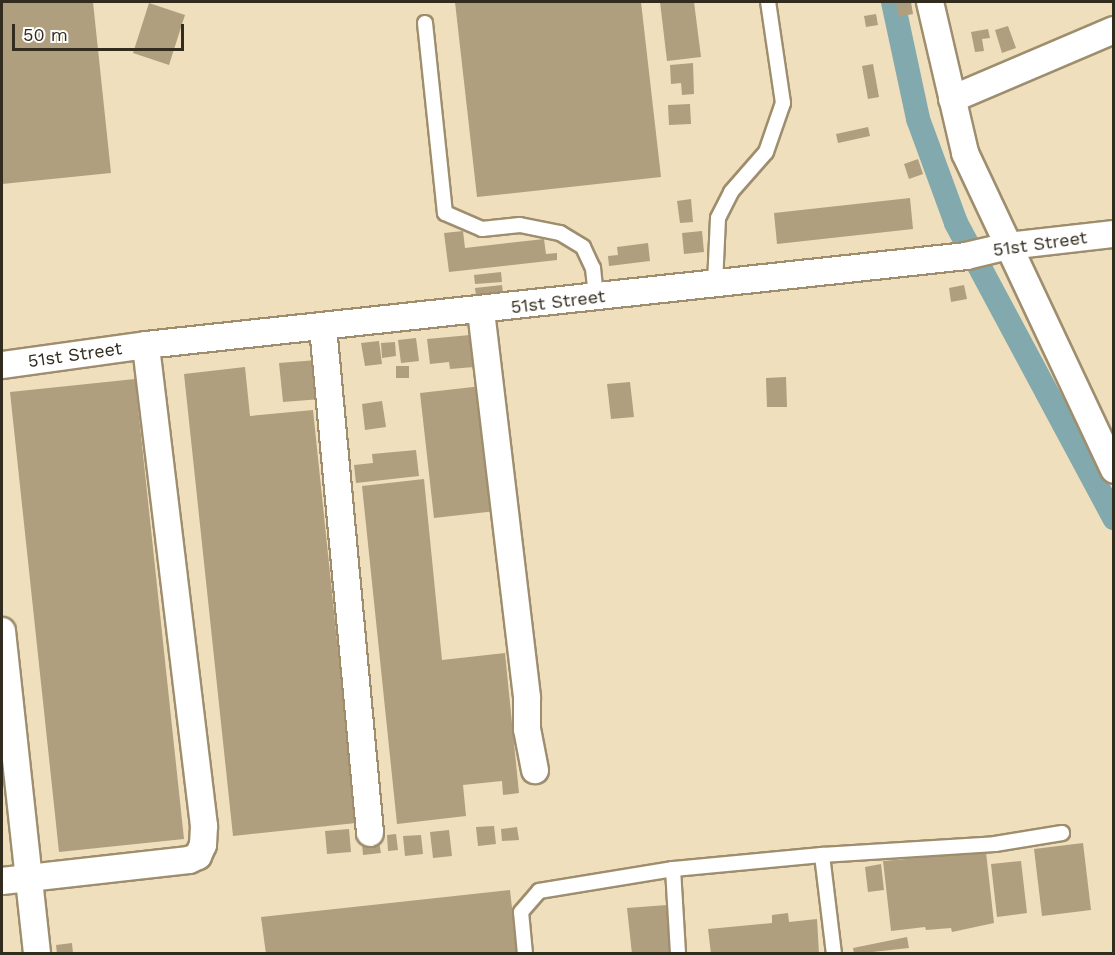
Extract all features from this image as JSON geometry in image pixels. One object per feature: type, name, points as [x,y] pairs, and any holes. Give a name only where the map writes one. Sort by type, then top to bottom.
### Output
[{"type":"street","points":[[930,2],[965,153],[1001,248],[1113,470]]},
{"type":"street","points":[[952,99],[1113,30]]},
{"type":"street","name":"51st Street","points":[[2,365],[146,345],[481,311],[966,256],[1001,248],[1113,234]]},
{"type":"street","points":[[481,311],[527,698],[527,729],[535,770]]},
{"type":"street","points":[[322,327],[370,833]]},
{"type":"street","points":[[2,881],[189,861],[198,856],[203,845],[204,826],[146,345]]},
{"type":"street","points":[[2,630],[37,954]]},
{"type":"lane","points":[[715,284],[718,218],[731,192],[766,152],[783,103],[768,2]]},
{"type":"lane","points":[[425,23],[445,213],[482,229],[520,225],[560,232],[583,247],[593,268],[596,298]]},
{"type":"lane","points":[[525,954],[520,912],[539,891],[673,869],[822,855],[995,844],[1062,833]]},
{"type":"lane","points":[[822,855],[834,954]]},
{"type":"lane","points":[[673,869],[678,954]]},
{"type":"building","points":[[2,2],[93,2],[111,173],[2,184]]},
{"type":"building","points":[[455,2],[641,2],[661,177],[477,197]]},
{"type":"building","points":[[660,2],[694,2],[701,57],[667,61]]},
{"type":"building","points":[[896,2],[911,2],[913,14],[899,17]]},
{"type":"building","points":[[149,3],[185,15],[169,65],[133,53]]},
{"type":"building","points":[[876,14],[878,25],[866,27],[864,16]]},
{"type":"building","points":[[1008,26],[1016,48],[1002,53],[995,30]]},
{"type":"building","points":[[988,29],[990,38],[982,39],[984,51],[975,52],[971,32]]},
{"type":"building","points":[[693,63],[694,94],[682,95],[681,83],[671,84],[670,65]]},
{"type":"building","points":[[873,64],[879,97],[868,99],[862,66]]},
{"type":"building","points":[[690,104],[691,124],[669,125],[668,105]]},
{"type":"building","points":[[868,127],[870,136],[838,143],[836,134]]},
{"type":"building","points":[[918,159],[923,174],[909,179],[904,164]]},
{"type":"building","points":[[910,198],[913,229],[777,244],[774,213]]},
{"type":"building","points":[[691,199],[693,222],[680,223],[677,201]]},
{"type":"building","points":[[463,231],[465,248],[544,239],[546,254],[557,253],[557,260],[449,272],[444,233]]},
{"type":"building","points":[[702,231],[704,252],[684,254],[682,233]]},
{"type":"building","points":[[648,243],[650,261],[609,266],[608,256],[618,255],[617,247]]},
{"type":"building","points":[[501,272],[502,282],[475,284],[474,275]]},
{"type":"building","points":[[502,285],[503,293],[476,296],[475,288]]},
{"type":"building","points":[[964,285],[967,299],[951,302],[949,288]]},
{"type":"building","points":[[470,335],[474,367],[450,369],[449,362],[430,364],[427,339]]},
{"type":"building","points":[[416,338],[419,361],[401,363],[398,340]]},
{"type":"building","points":[[379,341],[382,364],[365,366],[361,343]]},
{"type":"building","points":[[395,342],[396,356],[382,358],[381,343]]},
{"type":"building","points":[[317,360],[321,399],[283,402],[279,363]]},
{"type":"building","points":[[396,366],[409,366],[409,378],[396,378]]},
{"type":"building","points":[[245,367],[250,416],[313,410],[356,823],[233,836],[184,374]]},
{"type":"building","points":[[786,377],[787,407],[767,407],[766,378]]},
{"type":"building","points":[[135,379],[184,839],[59,852],[10,392]]},
{"type":"building","points":[[630,382],[634,417],[611,419],[607,384]]},
{"type":"building","points":[[482,386],[496,511],[434,518],[420,393]]},
{"type":"building","points":[[382,401],[386,427],[365,430],[362,404]]},
{"type":"building","points":[[416,450],[419,476],[356,483],[354,465],[373,463],[372,454]]},
{"type":"building","points":[[424,479],[442,660],[505,653],[519,793],[503,795],[502,781],[463,785],[466,816],[397,824],[362,486]]},
{"type":"building","points":[[494,826],[496,844],[478,846],[476,827]]},
{"type":"building","points":[[517,827],[519,840],[502,841],[501,829]]},
{"type":"building","points":[[349,829],[351,852],[327,854],[325,831]]},
{"type":"building","points":[[449,830],[452,856],[433,858],[430,832]]},
{"type":"building","points":[[396,834],[398,850],[388,851],[387,835]]},
{"type":"building","points":[[421,835],[423,854],[405,856],[403,836]]},
{"type":"building","points":[[379,842],[381,853],[363,855],[362,843]]},
{"type":"building","points":[[1083,843],[1091,910],[1042,916],[1034,849]]},
{"type":"building","points":[[986,852],[994,923],[952,932],[951,928],[926,930],[925,927],[891,931],[883,861]]},
{"type":"building","points":[[1021,861],[1027,913],[997,917],[991,864]]},
{"type":"building","points":[[881,864],[884,890],[868,892],[865,867]]},
{"type":"building","points":[[510,890],[517,954],[266,954],[261,917]]},
{"type":"building","points":[[667,905],[672,954],[632,954],[627,908]]},
{"type":"building","points":[[788,913],[789,922],[817,919],[819,954],[711,954],[708,929],[772,923],[772,915]]},
{"type":"building","points":[[907,937],[909,948],[854,954],[853,948]]},
{"type":"building","points":[[72,943],[73,954],[57,954],[56,945]]},
{"type":"waterway","points":[[893,2],[918,119],[956,223],[1114,518]]}]
